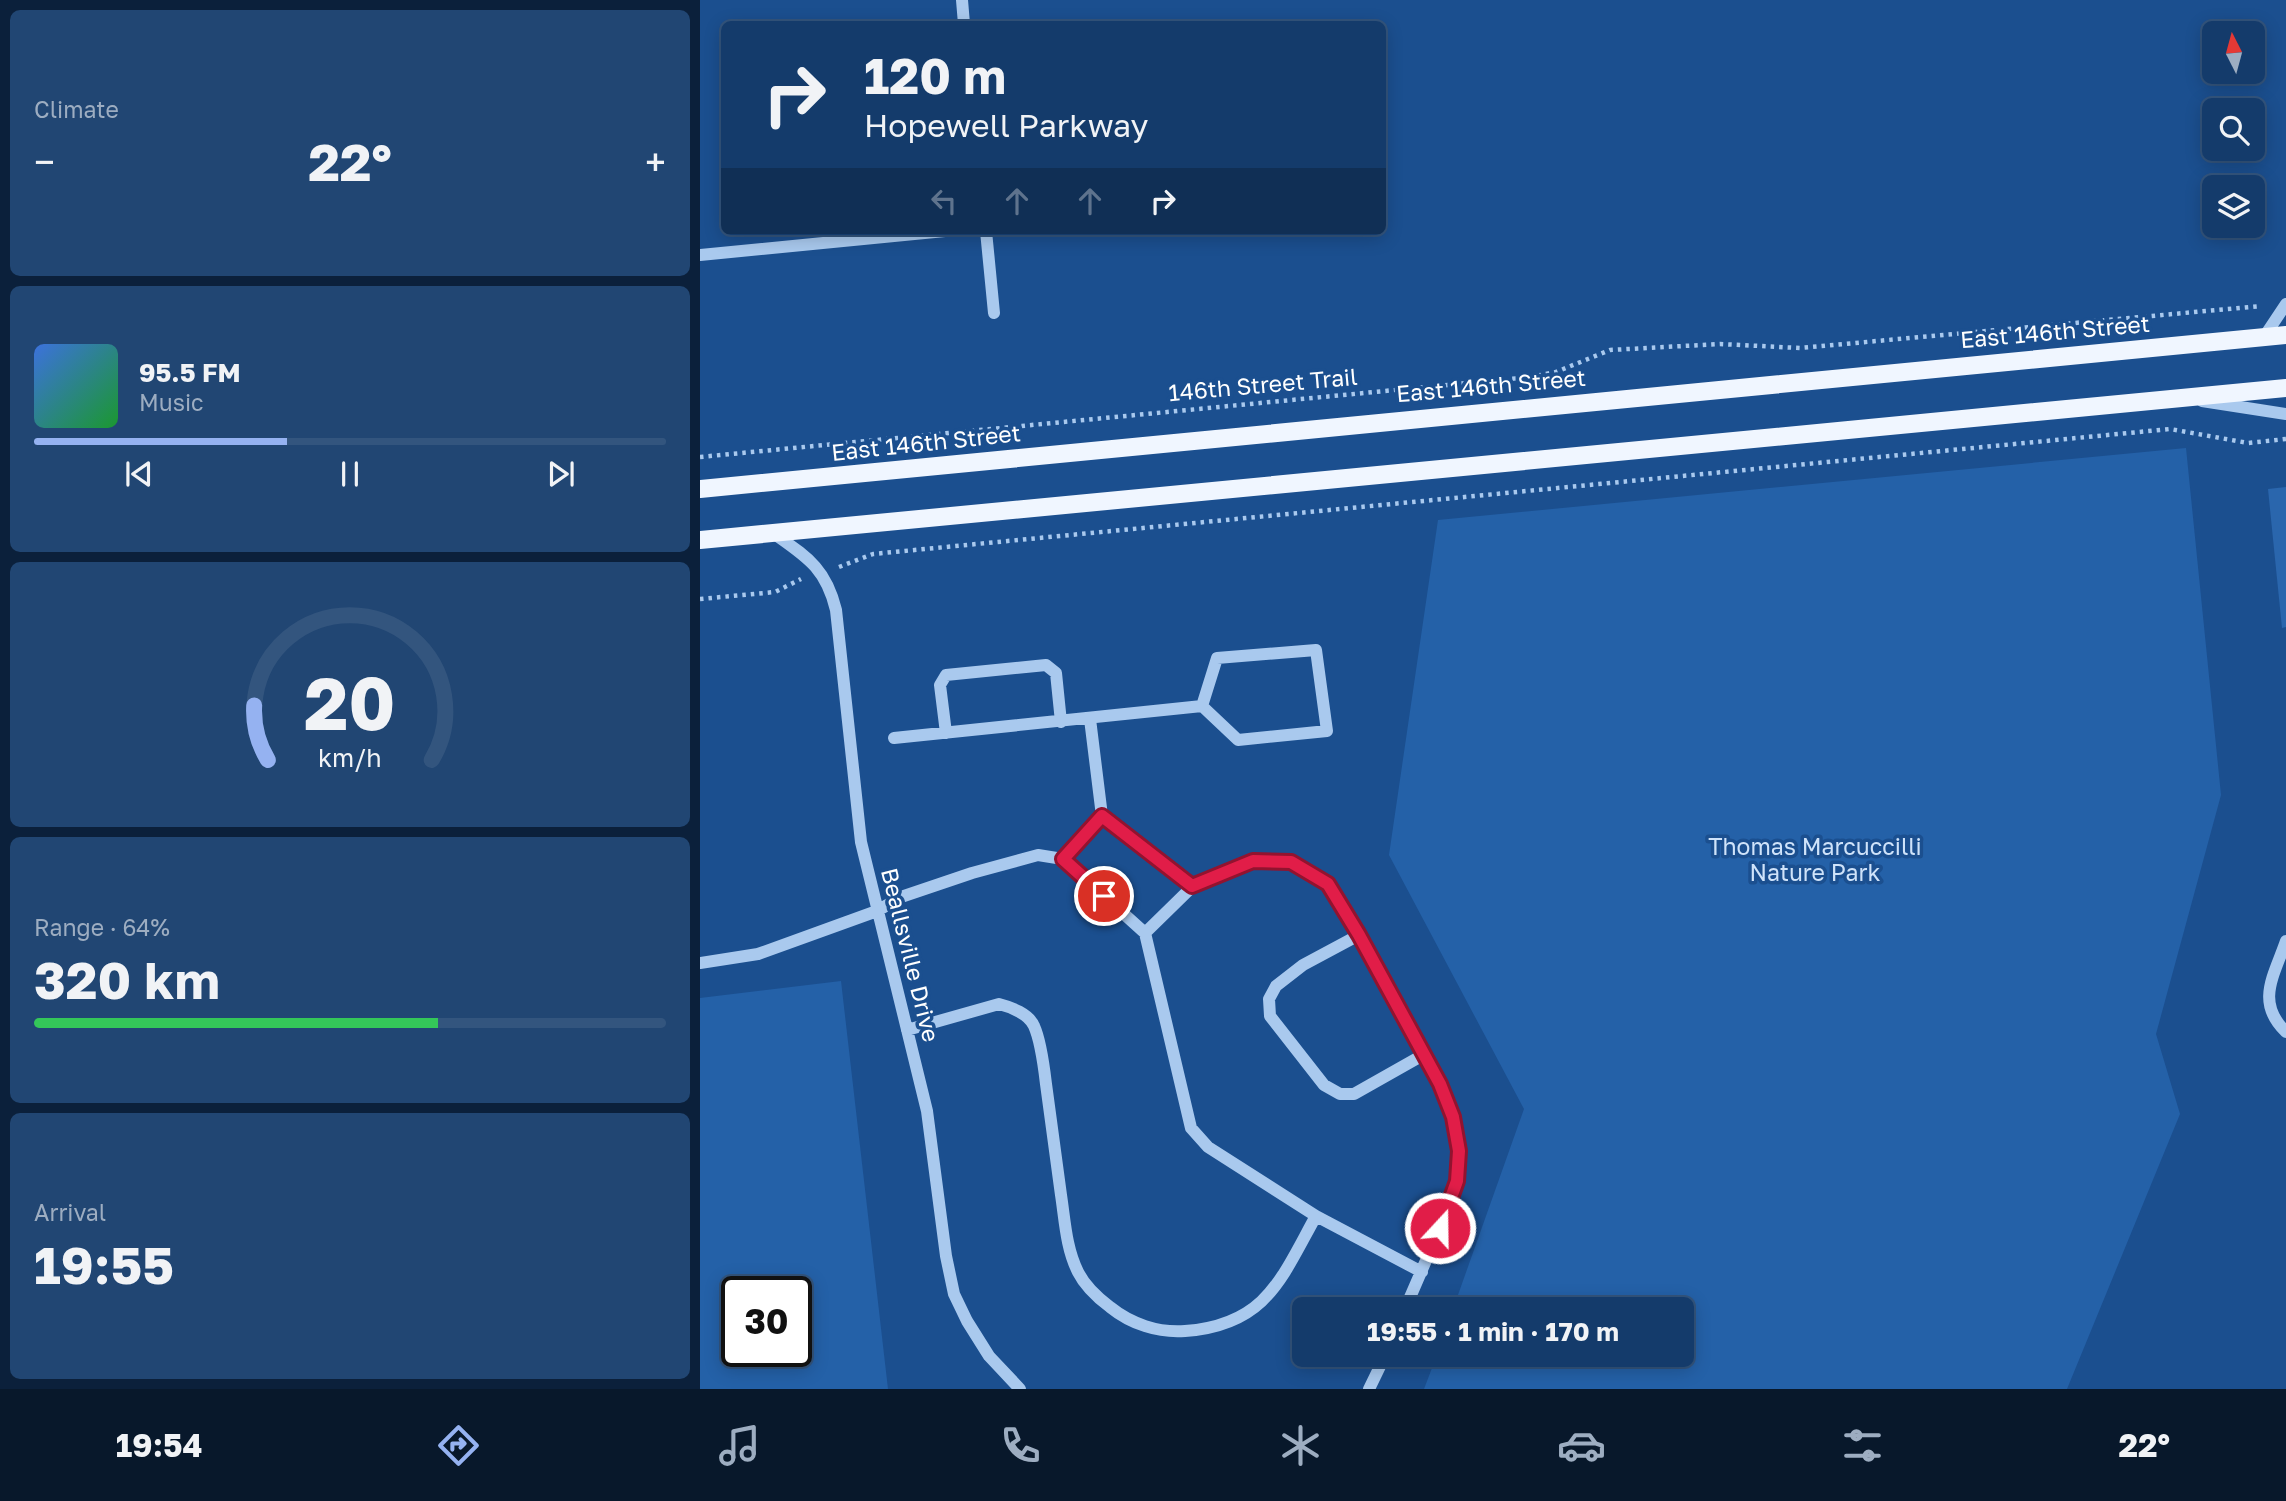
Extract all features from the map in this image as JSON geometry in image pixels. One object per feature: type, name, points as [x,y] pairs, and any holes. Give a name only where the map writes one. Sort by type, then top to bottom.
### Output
[{"type":"main road","name":"East 146th Street","points":[[700,489],[2286,335]]},
{"type":"main road","points":[[700,540],[2286,388]]},
{"type":"street","points":[[962,0],[964,21]]},
{"type":"street","points":[[700,255],[904,235]]},
{"type":"street","points":[[986,235],[995,313]]},
{"type":"street","points":[[2264,337],[2286,304]]},
{"type":"street","points":[[2181,398],[2286,414]]},
{"type":"street","name":"Beallsville Drive","points":[[773,533],[808,558],[823,575],[831,590],[836,610],[861,842],[927,1111],[946,1256],[954,1294],[989,1356],[1020,1389]]},
{"type":"street","points":[[894,738],[1202,706],[1238,740],[1327,731],[1316,650],[1217,658],[1202,706]]},
{"type":"street","points":[[946,733],[940,685],[946,675],[1046,665],[1056,673],[1061,722]]},
{"type":"street","points":[[1090,719],[1102,816],[1192,886]]},
{"type":"street","points":[[1063,859],[1102,816]]},
{"type":"street","points":[[700,963],[758,954],[877,911],[901,897],[972,873],[1038,855],[1063,859],[1145,933],[1191,1128],[1209,1147],[1316,1216],[1422,1272]]},
{"type":"street","points":[[1145,933],[1192,886],[1253,861],[1291,862],[1328,884],[1359,935],[1440,1084],[1453,1117],[1459,1151],[1457,1181],[1411,1297]]},
{"type":"street","points":[[1359,935],[1303,965],[1276,986],[1269,999],[1270,1016],[1324,1085],[1340,1094],[1354,1094],[1423,1055]]},
{"type":"street","points":[[2286,941],[2269,990],[2270,1013],[2286,1032]]},
{"type":"street","points":[[907,1030],[999,1004],[1014,1007],[1034,1024],[1044,1072],[1068,1246],[1079,1274],[1097,1297],[1121,1316],[1152,1329],[1181,1331],[1214,1328],[1238,1318],[1262,1303],[1284,1273],[1316,1216]]},
{"type":"street","points":[[1369,1389],[1380,1367]]},
{"type":"path","name":"146th Street Trail","points":[[700,457],[1530,377],[1556,372],[1611,350],[1720,344],[1800,348],[2272,305]]},
{"type":"path","points":[[841,567],[873,554],[2170,429],[2248,443],[2286,439]]},
{"type":"path","points":[[700,599],[775,592],[800,579]]},
{"type":"green space","name":"Thomas Marcuccilli Nature Park","points":[[2186,448],[2221,795],[2156,1034],[2180,1114],[2067,1389],[1424,1389],[1432,1367],[1694,1367],[1694,1297],[1457,1297],[1524,1109],[1389,855],[1438,520]]},
{"type":"green space","points":[[841,981],[888,1389],[700,1389],[700,998]]},
{"type":"building","points":[[2286,487],[2286,627],[2282,628],[2268,489]]},
{"type":"route","points":[[1104,896],[1063,859],[1102,816],[1192,886],[1253,861],[1291,862],[1328,884],[1359,935],[1440,1084],[1453,1117],[1459,1151],[1457,1181],[1440,1228]]}]
